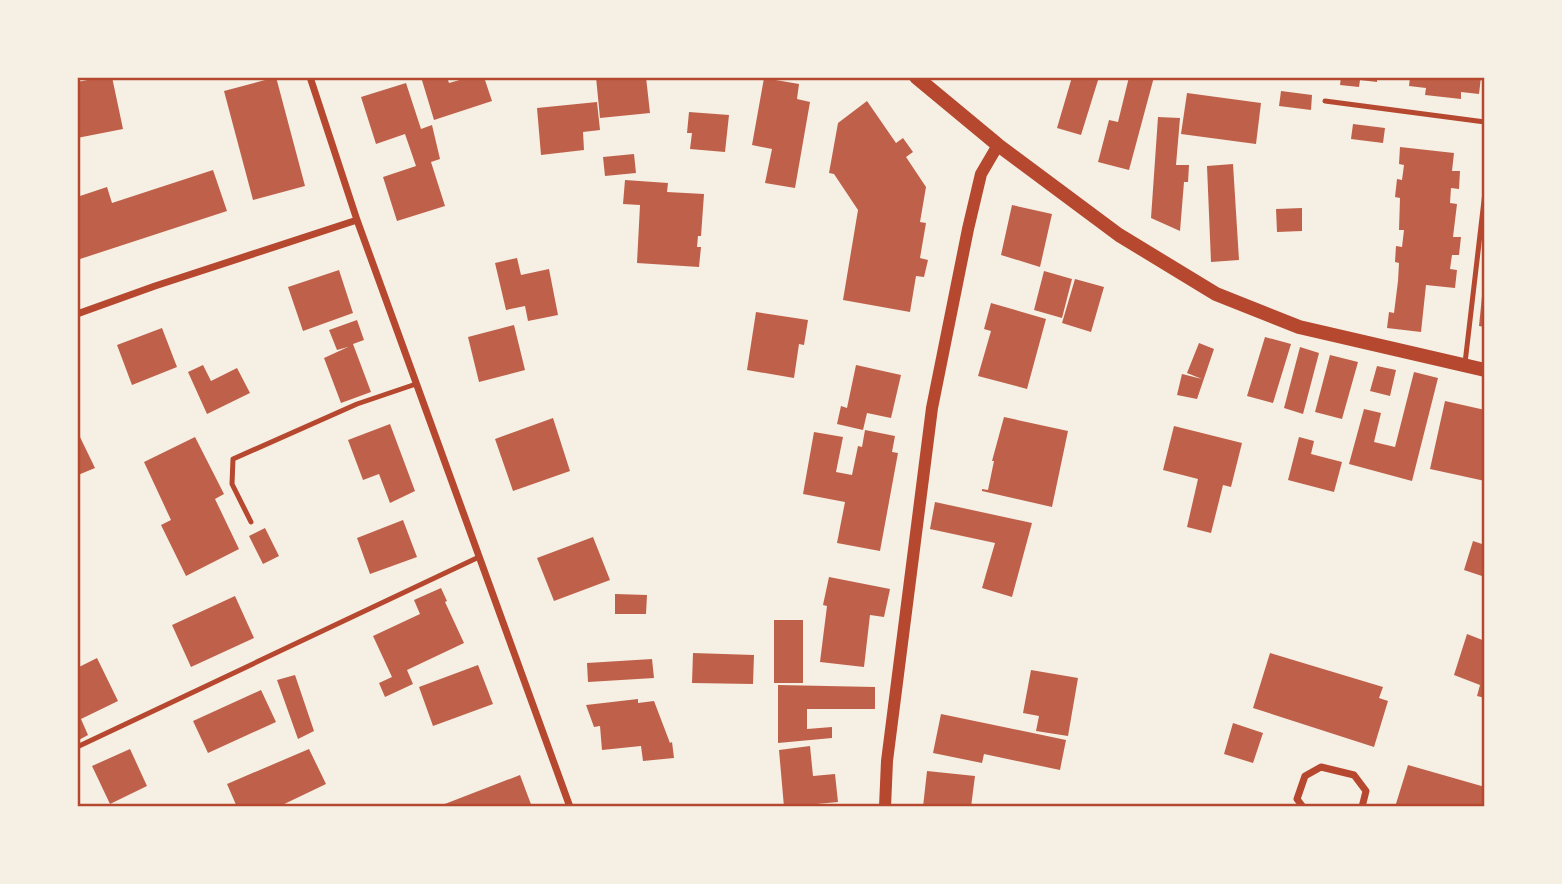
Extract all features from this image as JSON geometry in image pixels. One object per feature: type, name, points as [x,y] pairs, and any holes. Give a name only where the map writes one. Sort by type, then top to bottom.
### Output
[{"type":"main road","points":[[916,77],[998,145],[1119,235],[1216,294],[1299,327],[1485,370]]},
{"type":"street","points":[[310,77],[357,220],[570,807]]},
{"type":"street","points":[[885,807],[887,761],[932,408],[981,174],[998,145]]},
{"type":"street","points":[[77,314],[357,220]]},
{"type":"street","points":[[1303,807],[1297,799],[1305,776],[1321,767],[1354,775],[1366,792],[1362,807]]},
{"type":"lane","points":[[1325,102],[1485,122]]},
{"type":"lane","points":[[1465,366],[1485,192]]},
{"type":"lane","points":[[251,522],[232,484],[233,459],[357,404],[416,384]]},
{"type":"lane","points":[[77,747],[479,557]]},
{"type":"building","points":[[112,77],[123,129],[77,138],[77,82]]},
{"type":"building","points":[[276,77],[305,186],[253,200],[224,91]]},
{"type":"building","points":[[421,77],[447,77],[449,83],[470,77],[484,77],[492,101],[434,120]]},
{"type":"building","points":[[596,77],[646,77],[650,113],[600,118]]},
{"type":"building","points":[[1072,77],[1099,77],[1081,135],[1057,128]]},
{"type":"building","points":[[1129,77],[1154,77],[1129,170],[1098,162],[1109,120],[1118,122]]},
{"type":"building","points":[[1341,77],[1377,77],[1377,82],[1360,80],[1359,87],[1340,85]]},
{"type":"building","points":[[1410,77],[1481,77],[1479,94],[1461,92],[1461,99],[1425,95],[1426,88],[1409,86]]},
{"type":"building","points":[[764,78],[799,84],[797,99],[810,102],[795,188],[765,183],[772,149],[752,145]]},
{"type":"building","points":[[406,83],[421,129],[432,125],[440,159],[431,162],[445,206],[397,221],[383,177],[416,166],[405,134],[376,144],[361,97]]},
{"type":"building","points":[[1281,91],[1312,95],[1311,110],[1279,106]]},
{"type":"building","points":[[1187,93],[1261,103],[1256,144],[1181,134]]},
{"type":"building","points":[[867,101],[896,143],[903,138],[913,152],[906,157],[926,187],[920,222],[926,223],[920,258],[928,260],[924,277],[916,276],[910,312],[843,300],[858,210],[834,174],[829,173],[838,123]]},
{"type":"building","points":[[597,102],[600,130],[583,132],[584,150],[541,155],[537,108]]},
{"type":"building","points":[[689,112],[729,115],[725,152],[690,149],[692,133],[687,133]]},
{"type":"building","points":[[1158,117],[1180,118],[1176,165],[1189,165],[1188,182],[1184,182],[1180,231],[1151,218]]},
{"type":"building","points":[[1353,124],[1385,128],[1383,143],[1351,139]]},
{"type":"building","points":[[1400,147],[1454,153],[1452,171],[1460,171],[1459,189],[1451,188],[1450,203],[1457,204],[1453,237],[1461,237],[1459,255],[1452,255],[1450,269],[1457,270],[1455,288],[1426,285],[1421,332],[1387,328],[1389,312],[1394,313],[1398,281],[1396,246],[1402,247],[1404,230],[1399,230],[1400,198],[1395,197],[1397,179],[1402,180],[1404,165],[1399,164]]},
{"type":"building","points":[[634,154],[636,173],[605,176],[603,157]]},
{"type":"building","points":[[1233,164],[1239,260],[1211,262],[1207,166]]},
{"type":"building","points":[[213,170],[227,211],[77,260],[77,197],[107,187],[112,203]]},
{"type":"building","points":[[625,180],[668,183],[667,192],[704,194],[701,236],[698,236],[697,247],[701,247],[699,267],[637,263],[640,205],[623,204]]},
{"type":"building","points":[[1012,205],[1052,214],[1040,267],[1001,255]]},
{"type":"building","points":[[1302,208],[1302,231],[1277,232],[1276,209]]},
{"type":"building","points":[[517,258],[521,275],[549,269],[558,315],[528,321],[525,306],[506,310],[495,263]]},
{"type":"building","points":[[339,270],[353,313],[303,331],[288,287]]},
{"type":"building","points":[[1044,271],[1072,279],[1062,318],[1034,310]]},
{"type":"building","points":[[1075,279],[1104,287],[1091,332],[1062,323]]},
{"type":"building","points":[[1485,286],[1485,327],[1479,326]]},
{"type":"building","points":[[991,303],[1046,319],[1027,389],[978,376],[991,331],[984,329]]},
{"type":"building","points":[[756,312],[808,320],[804,345],[799,344],[794,378],[747,370]]},
{"type":"building","points":[[357,320],[364,340],[353,344],[371,392],[341,403],[324,358],[348,347],[337,350],[329,330]]},
{"type":"building","points":[[514,325],[525,370],[479,382],[468,337]]},
{"type":"building","points":[[162,328],[177,367],[132,385],[117,345]]},
{"type":"building","points":[[1265,337],[1291,344],[1273,403],[1247,396]]},
{"type":"building","points":[[1199,343],[1214,349],[1197,399],[1177,395],[1182,374],[1202,379],[1187,373]]},
{"type":"building","points":[[1300,347],[1319,353],[1303,414],[1284,408]]},
{"type":"building","points":[[1330,355],[1358,362],[1342,419],[1315,412]]},
{"type":"building","points":[[203,365],[211,381],[237,368],[250,393],[207,414],[188,372]]},
{"type":"building","points":[[856,365],[901,375],[891,418],[867,413],[863,430],[837,424],[841,406],[847,408]]},
{"type":"building","points":[[1377,366],[1396,370],[1390,396],[1370,391]]},
{"type":"building","points":[[1414,372],[1438,378],[1412,481],[1349,464],[1364,409],[1381,413],[1374,442],[1395,447]]},
{"type":"building","points":[[1445,401],[1485,410],[1485,481],[1430,469]]},
{"type":"building","points":[[1004,417],[1068,431],[1052,507],[982,491],[988,490],[992,461]]},
{"type":"building","points":[[553,418],[570,471],[513,491],[495,439]]},
{"type":"building","points":[[390,424],[415,491],[390,503],[379,474],[363,480],[348,440]]},
{"type":"building","points":[[1174,426],[1242,443],[1231,487],[1223,485],[1211,533],[1187,527],[1198,479],[1163,470]]},
{"type":"building","points":[[865,430],[895,436],[892,452],[898,453],[880,551],[837,543],[845,502],[803,494],[814,432],[843,437],[836,472],[852,475],[858,446],[862,447]]},
{"type":"building","points":[[80,437],[95,468],[78,475],[77,438]]},
{"type":"building","points":[[195,437],[224,494],[215,499],[239,549],[186,576],[161,525],[171,520],[144,462]]},
{"type":"building","points":[[1299,437],[1314,441],[1311,454],[1342,462],[1334,492],[1288,480]]},
{"type":"building","points":[[935,502],[1032,523],[1012,597],[982,588],[995,543],[930,529]]},
{"type":"building","points":[[403,520],[417,557],[370,574],[357,538]]},
{"type":"building","points":[[265,528],[279,556],[263,564],[249,536]]},
{"type":"building","points":[[593,537],[610,580],[554,601],[537,558]]},
{"type":"building","points":[[1473,541],[1485,545],[1485,577],[1464,570]]},
{"type":"building","points":[[829,577],[890,589],[884,617],[870,615],[864,667],[820,662],[827,606],[823,605]]},
{"type":"building","points":[[441,588],[464,643],[407,670],[413,684],[385,697],[379,683],[392,677],[373,636],[420,614],[414,600]]},
{"type":"building","points":[[615,594],[647,595],[646,614],[615,614]]},
{"type":"building","points":[[235,596],[254,638],[191,667],[172,625]]},
{"type":"building","points":[[774,620],[803,620],[803,683],[774,683]]},
{"type":"building","points":[[1467,634],[1485,641],[1485,698],[1477,696],[1480,685],[1454,675]]},
{"type":"building","points":[[693,653],[754,655],[753,684],[692,683]]},
{"type":"building","points":[[1270,653],[1383,687],[1379,698],[1388,701],[1374,747],[1253,708]]},
{"type":"building","points":[[97,658],[118,701],[81,719],[88,735],[77,741],[77,668]]},
{"type":"building","points":[[652,659],[654,678],[588,682],[587,663]]},
{"type":"building","points":[[478,665],[493,704],[433,726],[419,687]]},
{"type":"building","points":[[1031,670],[1078,678],[1068,736],[1036,731],[1039,716],[1023,713]]},
{"type":"building","points":[[295,675],[314,731],[298,739],[277,680]]},
{"type":"building","points":[[778,685],[875,687],[875,709],[807,709],[807,729],[832,727],[832,738],[778,743]]},
{"type":"building","points":[[261,690],[276,722],[208,753],[193,721]]},
{"type":"building","points":[[638,699],[638,703],[654,701],[670,743],[672,742],[674,758],[643,761],[641,746],[602,750],[600,726],[594,727],[586,705]]},
{"type":"building","points":[[941,714],[1066,740],[1060,770],[984,754],[982,763],[933,753]]},
{"type":"building","points":[[1233,723],[1263,733],[1253,763],[1224,754]]},
{"type":"building","points":[[810,746],[813,776],[835,774],[838,802],[784,807],[779,750]]},
{"type":"building","points":[[130,749],[147,786],[110,804],[92,766]]},
{"type":"building","points":[[309,749],[326,784],[278,807],[237,807],[227,784]]},
{"type":"building","points":[[1408,765],[1485,787],[1485,807],[1395,807]]},
{"type":"building","points":[[927,771],[975,776],[971,807],[923,807]]},
{"type":"building","points":[[520,775],[532,807],[437,807]]}]
